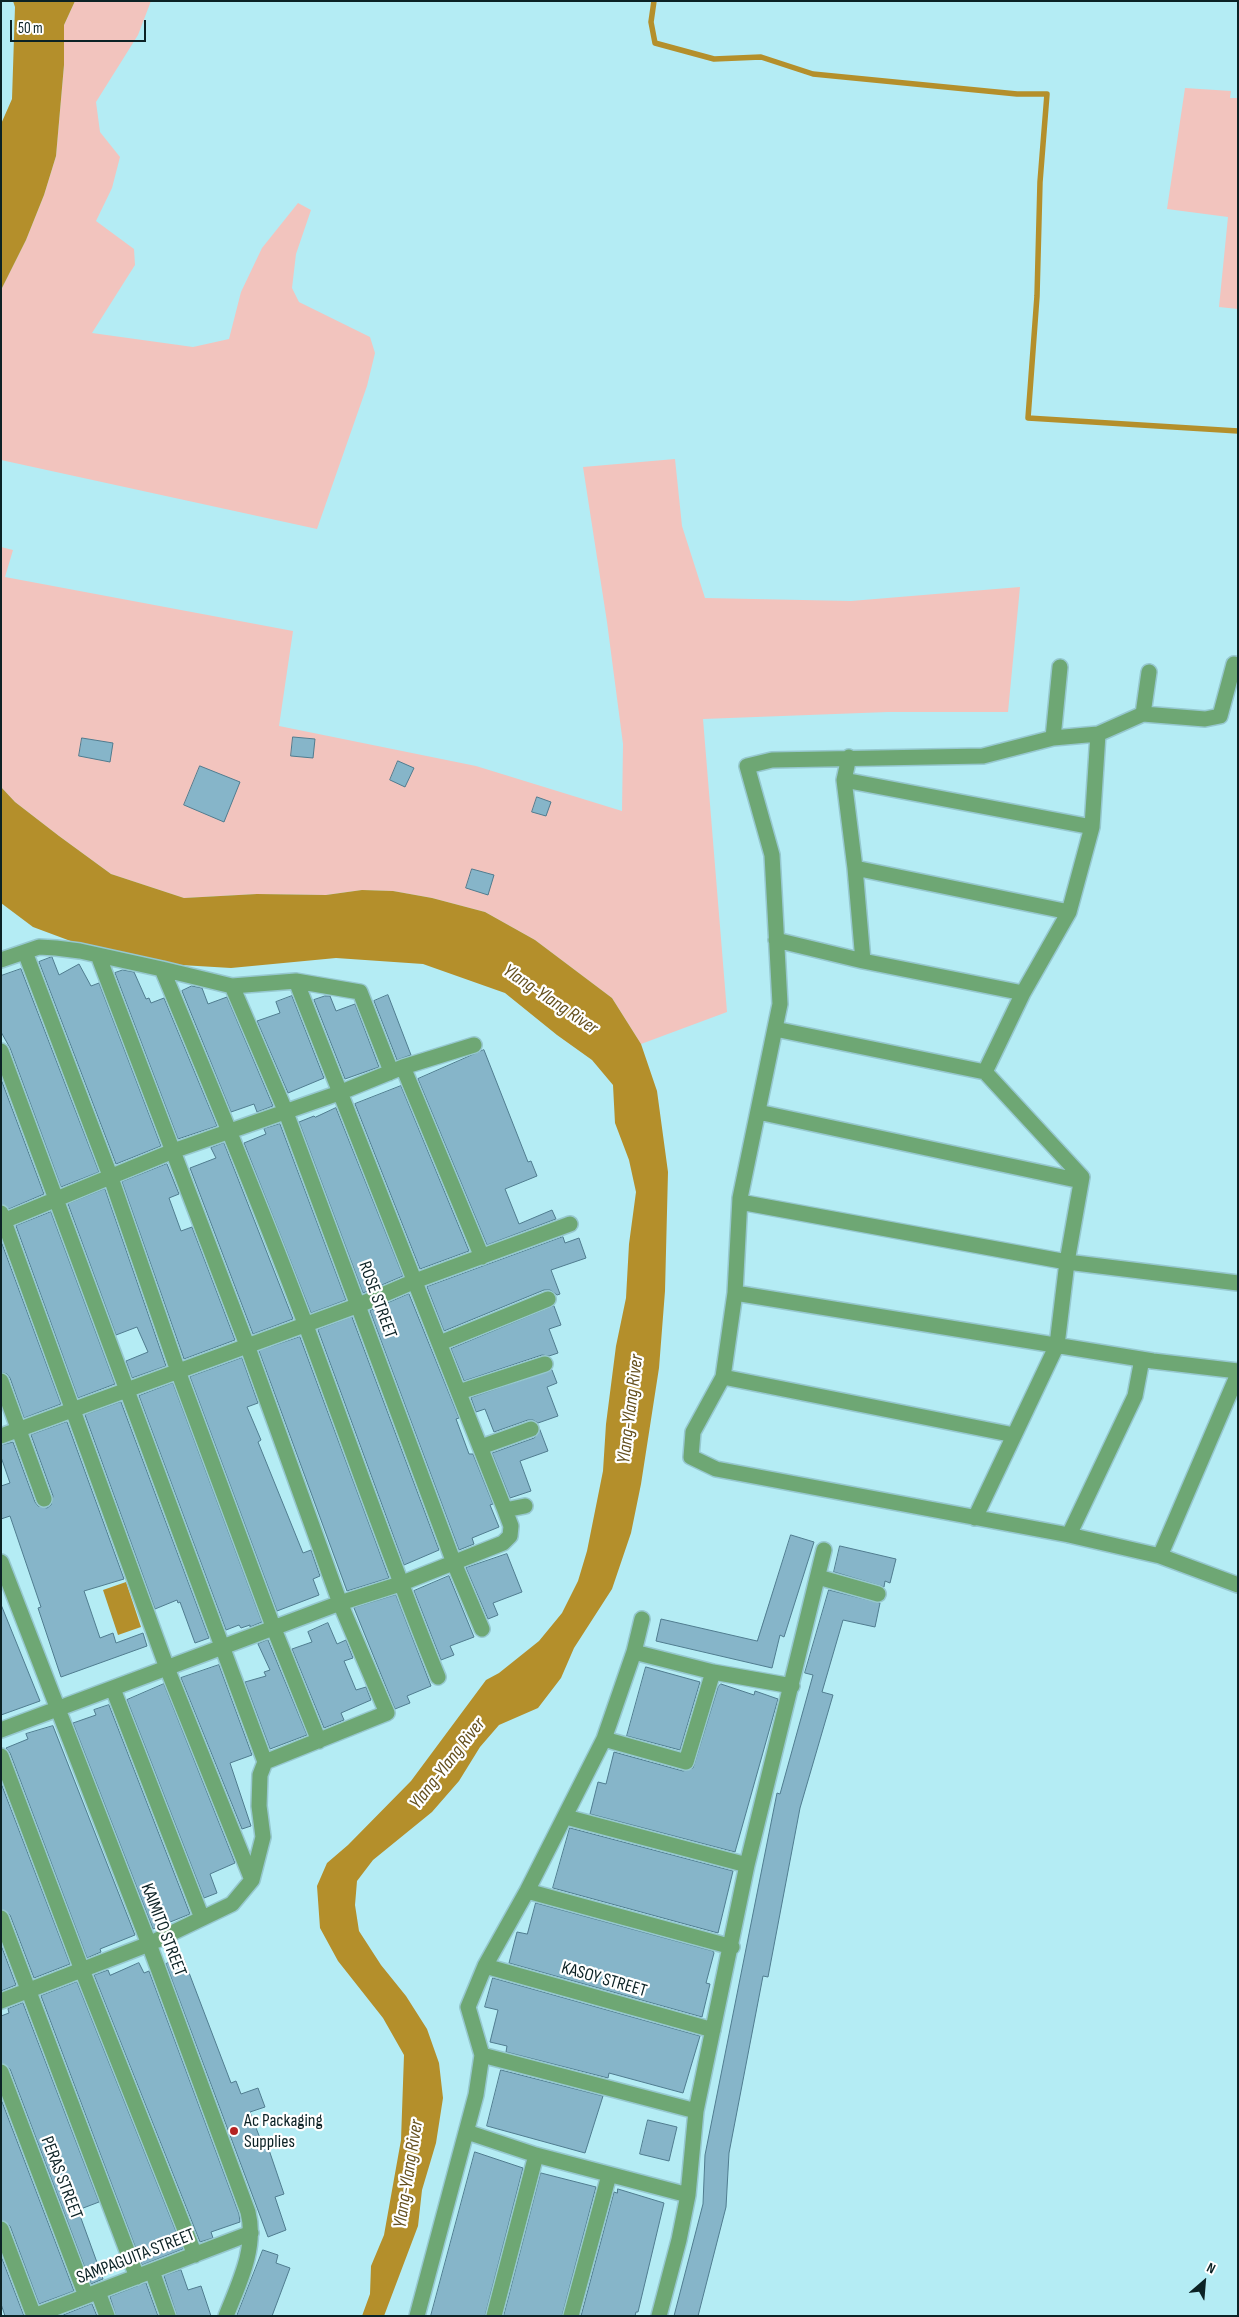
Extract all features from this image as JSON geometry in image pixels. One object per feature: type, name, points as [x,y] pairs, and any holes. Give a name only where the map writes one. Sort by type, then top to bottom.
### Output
[{"type":"street","points":[[1234,664],[1220,716],[1205,719],[1143,714],[1098,734],[1053,738],[983,756],[849,757],[772,760],[747,766],[772,855],[780,1004],[740,1202],[735,1293],[723,1377],[693,1432],[691,1457],[716,1469],[1069,1535],[1160,1556],[1238,1585]]},
{"type":"street","points":[[1053,738],[1060,667]]},
{"type":"street","points":[[1143,714],[1149,672]]},
{"type":"street","points":[[985,1072],[1023,993],[1069,912],[1092,827],[1098,734]]},
{"type":"street","points":[[849,757],[844,780],[855,868],[863,961]]},
{"type":"street","points":[[844,780],[1092,827]]},
{"type":"street","points":[[855,868],[1069,912]]},
{"type":"street","points":[[776,940],[863,961],[1023,993]]},
{"type":"street","points":[[1,960],[39,947],[56,948],[162,968],[232,986],[296,981],[360,992],[390,1066],[396,1070],[482,1257]]},
{"type":"street","points":[[25,952],[111,1178],[178,1371],[274,1629],[319,1741]]},
{"type":"street","points":[[98,956],[247,1345],[340,1603],[388,1713],[265,1762]]},
{"type":"street","points":[[162,968],[231,1131],[305,1323],[400,1584],[438,1676]]},
{"type":"street","points":[[1,1730],[340,1603],[400,1584],[504,1542],[510,1536],[511,1526],[481,1447],[296,981]]},
{"type":"street","name":"ROSE STREET","points":[[232,986],[286,1110],[454,1563],[482,1629]]},
{"type":"street","points":[[775,1029],[985,1072],[1082,1177],[1067,1262],[1057,1345],[974,1518]]},
{"type":"street","points":[[252,1880],[167,1668],[2,1218],[111,1178],[172,1151],[339,1093],[396,1070],[474,1045]]},
{"type":"street","points":[[1,1051],[265,1762],[260,1775],[263,1837],[252,1880],[232,1904],[149,1944],[1,2001]]},
{"type":"street","points":[[758,1112],[1081,1181]]},
{"type":"street","points":[[740,1202],[1067,1262],[1238,1283]]},
{"type":"street","points":[[1,1436],[305,1323],[359,1305],[415,1281],[570,1224]]},
{"type":"street","points":[[735,1293],[1238,1373],[1160,1556]]},
{"type":"street","points":[[440,1343],[548,1299]]},
{"type":"street","points":[[1069,1535],[1135,1396],[1142,1359]]},
{"type":"street","points":[[459,1392],[545,1364]]},
{"type":"street","points":[[723,1377],[1014,1435]]},
{"type":"street","points":[[1,1382],[44,1499]]},
{"type":"street","points":[[481,1447],[531,1429]]},
{"type":"street","points":[[505,1510],[524,1506]]},
{"type":"street","points":[[659,2316],[679,2240],[688,2194],[696,2111],[732,1947],[747,1865],[824,1550]]},
{"type":"street","name":"KAIMITO STREET","points":[[1,1562],[149,1944],[248,2212],[251,2233],[245,2266],[226,2316]]},
{"type":"street","points":[[818,1577],[878,1594]]},
{"type":"street","points":[[417,2316],[476,2095],[482,2055],[468,2007],[486,1966],[566,1817],[604,1739],[634,1652],[642,1619]]},
{"type":"street","points":[[634,1652],[713,1672],[792,1686]]},
{"type":"street","points":[[604,1739],[686,1762],[713,1672]]},
{"type":"street","points":[[113,1689],[202,1918]]},
{"type":"street","points":[[1,1756],[82,1970],[195,2255]]},
{"type":"street","points":[[566,1817],[747,1865]]},
{"type":"street","points":[[527,1891],[732,1947]]},
{"type":"street","points":[[1,1918],[136,2277]]},
{"type":"street","name":"KASOY STREET","points":[[486,1966],[713,2030]]},
{"type":"street","points":[[482,2055],[696,2111]]},
{"type":"street","name":"PERAS STREET","points":[[1,2072],[92,2294],[107,2316]]},
{"type":"street","points":[[467,2132],[536,2156],[688,2194]]},
{"type":"street","points":[[494,2316],[536,2156]]},
{"type":"street","points":[[571,2316],[609,2175]]},
{"type":"street","points":[[1,2229],[34,2316]]},
{"type":"street","name":"SAMPAGUITA STREET","points":[[34,2316],[251,2233]]},
{"type":"street","points":[[152,2271],[168,2316]]},
{"type":"shaded area","points":[[75,1],[151,1],[138,35],[96,102],[100,132],[120,157],[112,188],[96,221],[134,249],[135,265],[92,333],[193,347],[229,339],[241,292],[262,248],[298,203],[311,210],[296,254],[292,288],[299,302],[370,337],[375,353],[367,386],[317,529],[1,460],[1,290],[26,240],[44,195],[56,156],[64,65],[64,25]]},
{"type":"shaded area","points":[[1185,88],[1231,91],[1230,98],[1238,98],[1238,309],[1219,307],[1228,217],[1167,209]]},
{"type":"shaded area","points":[[675,459],[682,526],[705,598],[851,601],[1020,587],[1008,712],[888,712],[703,719],[727,1012],[641,1044],[612,998],[535,940],[485,912],[432,898],[393,891],[362,890],[326,895],[257,894],[184,898],[111,874],[15,802],[1,787],[1,547],[13,550],[5,577],[293,631],[279,726],[476,766],[622,811],[623,744],[607,622],[583,467]]},
{"type":"water","points":[[13,1],[75,1],[64,25],[64,65],[56,156],[44,195],[26,240],[1,290],[1,124],[12,99],[15,7]]},
{"type":"water","name":"Ylang-Ylang River","points":[[1,787],[15,802],[111,874],[184,898],[257,894],[326,895],[362,890],[393,891],[432,898],[485,912],[535,940],[612,998],[641,1044],[657,1091],[668,1172],[665,1291],[659,1368],[641,1484],[631,1533],[612,1589],[574,1648],[561,1678],[538,1708],[499,1725],[480,1747],[459,1781],[432,1812],[373,1860],[357,1881],[355,1905],[359,1931],[381,1965],[406,1996],[427,2029],[439,2063],[443,2098],[436,2143],[422,2190],[418,2226],[384,2316],[362,2316],[370,2294],[371,2266],[384,2235],[401,2140],[404,2055],[383,2018],[338,1961],[320,1928],[317,1886],[327,1863],[348,1845],[411,1781],[486,1680],[499,1673],[539,1641],[562,1613],[578,1581],[587,1551],[603,1471],[606,1424],[616,1346],[626,1298],[629,1244],[636,1192],[629,1160],[615,1123],[613,1085],[592,1060],[557,1035],[505,993],[423,964],[336,958],[231,968],[181,965],[84,946],[33,927],[1,903]]},
{"type":"water","points":[[126,1582],[141,1627],[118,1635],[103,1590]]},
{"type":"building","points":[[293,737],[315,739],[313,758],[291,756]]},
{"type":"building","points":[[82,738],[113,743],[110,762],[79,756]]},
{"type":"building","points":[[398,761],[414,768],[405,787],[390,780]]},
{"type":"building","points":[[200,766],[240,782],[224,822],[184,805]]},
{"type":"building","points":[[537,797],[551,802],[546,816],[532,812]]},
{"type":"building","points":[[472,869],[494,875],[488,895],[466,888]]},
{"type":"building","points":[[52,957],[59,975],[79,964],[91,986],[99,983],[161,1146],[116,1164],[39,962]]},
{"type":"building","points":[[21,969],[99,1172],[61,1187],[10,1048],[1,1032],[1,976]]},
{"type":"building","points":[[123,970],[134,972],[146,999],[149,998],[151,1003],[164,998],[217,1126],[178,1139],[115,973]]},
{"type":"building","points":[[192,986],[202,988],[208,1004],[227,997],[273,1106],[257,1112],[254,1104],[231,1112],[182,991]]},
{"type":"building","points":[[388,995],[411,1055],[397,1060],[374,1001]]},
{"type":"building","points":[[292,996],[324,1078],[288,1093],[257,1021],[280,1013],[276,1002]]},
{"type":"building","points":[[330,996],[336,1011],[355,1004],[379,1067],[345,1079],[314,1000]]},
{"type":"building","points":[[484,1050],[528,1162],[531,1161],[537,1176],[505,1189],[519,1224],[552,1210],[556,1219],[487,1245],[418,1079]]},
{"type":"building","points":[[1,1079],[44,1194],[9,1209],[1,1204]]},
{"type":"building","points":[[401,1086],[469,1251],[420,1269],[355,1104]]},
{"type":"building","points":[[336,1108],[403,1276],[363,1293],[299,1122]]},
{"type":"building","points":[[280,1124],[346,1300],[311,1313],[244,1143],[266,1134],[264,1129]]},
{"type":"building","points":[[224,1143],[293,1319],[253,1334],[190,1168],[216,1158],[211,1148]]},
{"type":"building","points":[[167,1164],[179,1194],[169,1198],[181,1231],[192,1227],[235,1340],[184,1359],[122,1182]]},
{"type":"building","points":[[105,1189],[166,1366],[132,1378],[126,1361],[148,1352],[137,1327],[116,1335],[68,1204]]},
{"type":"building","points":[[51,1212],[115,1384],[78,1398],[16,1226]]},
{"type":"building","points":[[563,1237],[565,1243],[579,1238],[586,1258],[551,1270],[560,1294],[557,1295],[550,1290],[544,1290],[444,1331],[427,1287]]},
{"type":"building","points":[[1,1241],[61,1404],[24,1418],[10,1378],[7,1374],[1,1372]]},
{"type":"building","points":[[409,1294],[459,1418],[456,1419],[469,1454],[473,1454],[493,1504],[490,1505],[499,1527],[472,1538],[474,1544],[459,1550],[370,1311]]},
{"type":"building","points":[[554,1306],[561,1325],[549,1329],[558,1353],[549,1356],[542,1355],[464,1381],[451,1349]]},
{"type":"building","points":[[352,1317],[439,1550],[404,1565],[318,1330]]},
{"type":"building","points":[[300,1337],[389,1578],[347,1591],[259,1351]]},
{"type":"building","points":[[242,1358],[258,1403],[247,1407],[261,1440],[258,1442],[303,1553],[311,1550],[320,1576],[313,1579],[319,1595],[277,1611],[190,1377]]},
{"type":"building","points":[[552,1370],[557,1383],[547,1387],[558,1416],[538,1423],[528,1420],[494,1432],[485,1409],[476,1412],[471,1398]]},
{"type":"building","points":[[173,1383],[262,1622],[250,1627],[250,1625],[241,1628],[239,1625],[226,1630],[139,1396]]},
{"type":"building","points":[[121,1402],[209,1638],[195,1643],[180,1602],[178,1603],[177,1600],[155,1609],[85,1415]]},
{"type":"building","points":[[67,1422],[124,1579],[84,1591],[100,1638],[113,1633],[116,1643],[143,1633],[147,1646],[61,1677],[38,1608],[41,1607],[10,1516],[1,1519],[1,1486],[10,1483],[1,1457],[1,1445],[13,1442],[35,1502],[38,1506],[47,1508],[51,1505],[53,1496],[31,1435]]},
{"type":"building","points":[[540,1430],[548,1451],[520,1461],[531,1491],[510,1498],[492,1453],[534,1438]]},
{"type":"building","points":[[791,1535],[814,1542],[784,1637],[780,1635],[772,1668],[656,1641],[661,1619],[757,1641]]},
{"type":"building","points":[[840,1546],[896,1559],[890,1583],[885,1581],[884,1587],[834,1572]]},
{"type":"building","points":[[507,1554],[522,1592],[493,1603],[498,1615],[488,1619],[466,1568]]},
{"type":"building","points":[[449,1576],[474,1637],[450,1646],[454,1655],[441,1660],[414,1591]]},
{"type":"building","points":[[829,1590],[880,1603],[875,1627],[843,1620],[822,1692],[833,1695],[800,1808],[768,1977],[763,1976],[729,2153],[726,2207],[698,2316],[674,2316],[703,2204],[705,2155],[777,1793],[780,1794],[813,1675],[805,1673]]},
{"type":"building","points":[[396,1595],[431,1686],[407,1696],[410,1703],[395,1709],[354,1608]]},
{"type":"building","points":[[1,1608],[40,1701],[1,1715]]},
{"type":"building","points":[[328,1623],[337,1644],[346,1640],[353,1658],[344,1661],[356,1690],[366,1687],[371,1700],[341,1713],[344,1720],[324,1728],[292,1649],[312,1642],[308,1632]]},
{"type":"building","points":[[268,1640],[307,1735],[270,1749],[245,1682],[266,1676],[264,1672],[270,1670],[258,1644]]},
{"type":"building","points":[[219,1665],[252,1755],[230,1763],[251,1826],[242,1829],[181,1678]]},
{"type":"building","points":[[646,1667],[700,1682],[680,1750],[627,1736]]},
{"type":"building","points":[[164,1684],[235,1863],[210,1874],[217,1893],[204,1898],[127,1700]]},
{"type":"building","points":[[721,1684],[754,1695],[755,1691],[778,1699],[735,1852],[590,1814],[598,1782],[606,1784],[614,1752],[683,1771],[693,1768],[718,1687]]},
{"type":"building","points":[[109,1705],[190,1914],[153,1929],[73,1723],[96,1715],[94,1710]]},
{"type":"building","points":[[53,1726],[135,1935],[100,1949],[101,1952],[87,1958],[10,1753],[6,1748],[28,1739],[26,1734]]},
{"type":"building","points":[[1,1783],[70,1964],[34,1978],[10,1915],[1,1909]]},
{"type":"building","points":[[570,1828],[733,1871],[718,1933],[553,1888]]},
{"type":"building","points":[[536,1903],[713,1951],[706,1983],[710,1984],[702,2017],[509,1963],[517,1932],[527,1934]]},
{"type":"building","points":[[1,1945],[16,1985],[1,1991]]},
{"type":"building","points":[[183,1957],[231,2083],[236,2081],[241,2094],[258,2088],[265,2107],[250,2112],[263,2146],[267,2144],[284,2194],[275,2197],[286,2230],[268,2237],[166,1964]]},
{"type":"building","points":[[139,1963],[144,1973],[149,1971],[239,2214],[240,2222],[211,2232],[213,2238],[200,2242],[94,1975],[108,1970],[110,1975]]},
{"type":"building","points":[[493,1978],[700,2036],[683,2093],[609,2073],[608,2078],[506,2052],[507,2046],[490,2042],[498,2010],[485,2007]]},
{"type":"building","points":[[77,1982],[183,2249],[142,2265],[41,1996]]},
{"type":"building","points":[[23,2003],[99,2202],[78,2210],[103,2279],[91,2284],[10,2069],[1,2063],[1,2016],[9,2013],[8,2009]]},
{"type":"building","points":[[501,2070],[603,2096],[585,2153],[487,2126]]},
{"type":"building","points":[[1,2099],[74,2291],[39,2304],[10,2226],[1,2220]]},
{"type":"building","points":[[648,2120],[677,2127],[669,2161],[640,2154]]},
{"type":"building","points":[[475,2152],[523,2168],[485,2316],[431,2316]]},
{"type":"building","points":[[541,2173],[596,2187],[562,2316],[504,2316]]},
{"type":"building","points":[[618,2189],[664,2203],[638,2312],[636,2312],[635,2316],[581,2316],[614,2192],[617,2193]]},
{"type":"building","points":[[263,2250],[278,2255],[276,2263],[290,2268],[272,2316],[237,2316]]},
{"type":"building","points":[[1,2256],[24,2316],[5,2316],[1,2304]]},
{"type":"building","points":[[181,2270],[188,2290],[201,2286],[211,2316],[177,2316],[164,2276]]},
{"type":"building","points":[[146,2283],[158,2316],[116,2316],[110,2297]]},
{"type":"building","points":[[92,2304],[97,2316],[61,2316]]},
{"type":"waterway","points":[[654,1],[651,22],[655,43],[714,59],[761,57],[813,74],[1017,94],[1047,94],[1040,182],[1037,296],[1028,418],[1238,431]]},
{"type":"place","name":"Ac Packaging Supplies","points":[[234,2131]]}]
